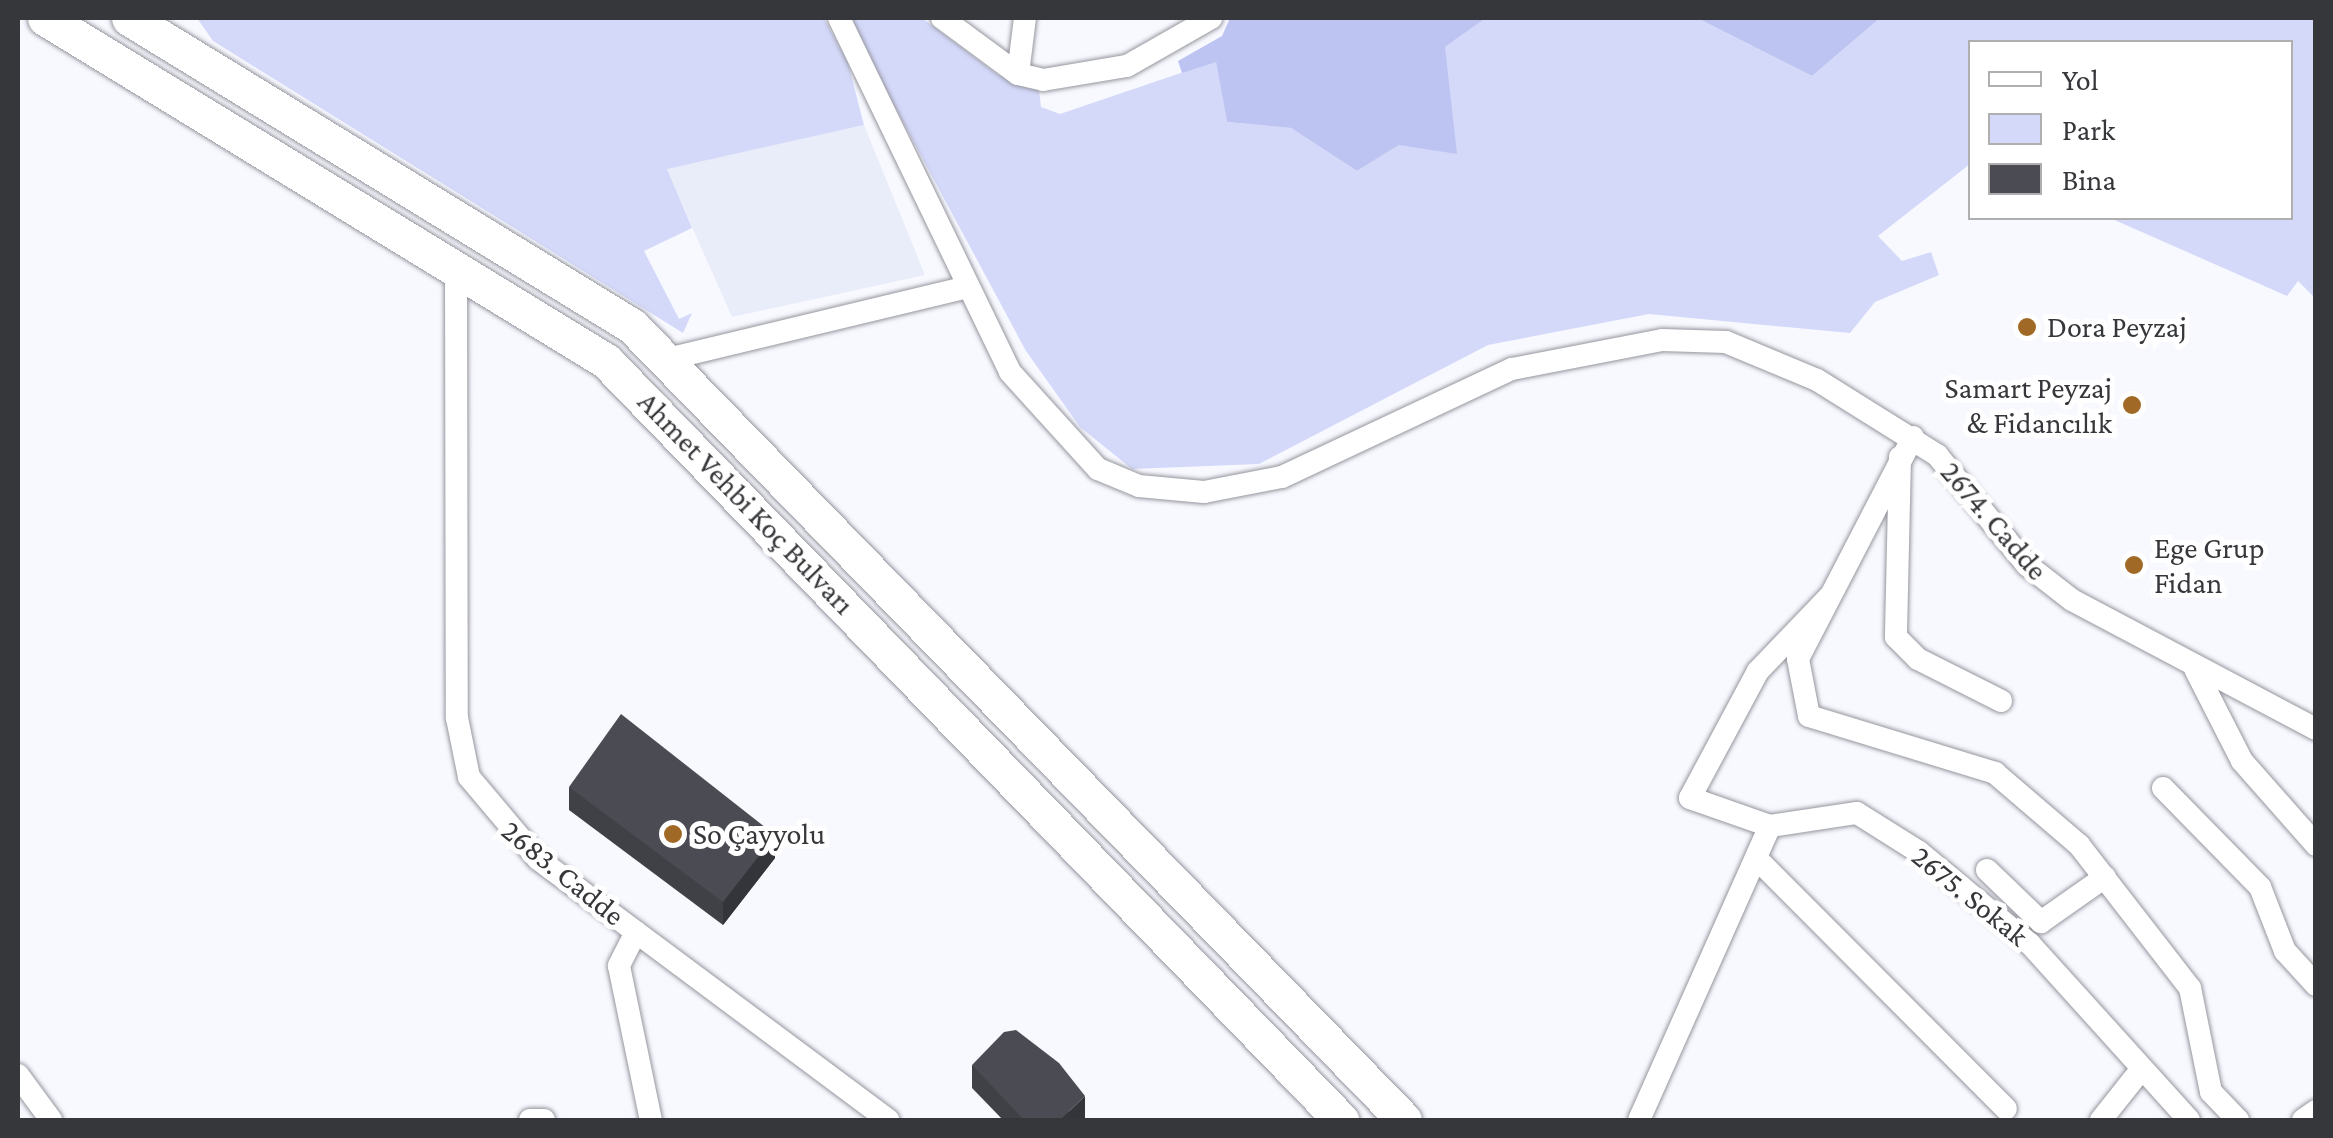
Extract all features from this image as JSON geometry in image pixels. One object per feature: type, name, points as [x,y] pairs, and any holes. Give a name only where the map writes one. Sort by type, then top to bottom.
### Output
[{"type":"main road","name":"Ahmet Vehbi Koç Bulvarı","points":[[45,18],[456,267],[630,383],[1341,1120]]},
{"type":"main road","name":"Ahmet Vehbi Koç Bulvarı","points":[[128,18],[596,301],[668,359],[1404,1120]]},
{"type":"street","name":"2674. Cadde","points":[[839,18],[1010,372],[1098,470],[1139,486],[1204,492],[1282,477],[1512,368],[1662,340],[1726,342],[1776,359],[1960,475],[2041,578],[2195,669],[2316,730]]},
{"type":"street","points":[[942,18],[1018,74],[1112,70],[1211,18]]},
{"type":"street","points":[[1018,74],[1025,18]]},
{"type":"street","name":"2683. Cadde","points":[[456,267],[462,759],[516,840],[888,1120]]},
{"type":"street","points":[[668,359],[967,286]]},
{"type":"street","points":[[1907,445],[1840,588],[1798,659],[1808,716],[1995,772],[2105,877],[2190,988],[2211,1092],[2238,1120]]},
{"type":"street","points":[[1907,445],[1896,636],[1918,659],[2001,701]]},
{"type":"street","name":"2675. Sokak","points":[[1840,588],[1798,620],[1758,671],[1690,798],[1770,826],[1857,813],[1919,852],[2030,944],[2140,1071],[2189,1120]]},
{"type":"street","points":[[2195,669],[2242,762],[2316,845]]},
{"type":"street","points":[[2163,788],[2260,887],[2286,950],[2316,985]]},
{"type":"street","points":[[1639,1120],[1770,826]]},
{"type":"street","points":[[1758,860],[2006,1109]]},
{"type":"street","points":[[1987,870],[2041,922],[2105,877]]},
{"type":"street","points":[[636,932],[619,966],[651,1120]]},
{"type":"street","points":[[2101,1120],[2140,1071]]},
{"type":"street","points":[[18,1075],[52,1120]]},
{"type":"street","points":[[2303,1120],[2316,1111]]},
{"type":"street","points":[[530,1120],[544,1120]]},
{"type":"shaded area","points":[[1230,18],[1486,18],[1445,47],[1457,154],[1399,145],[1357,171],[1291,128],[1227,122],[1216,62],[1182,73],[1178,61],[1222,36]]},
{"type":"shaded area","points":[[1697,18],[1880,18],[1812,76]]},
{"type":"shaded area","points":[[864,125],[925,275],[732,317],[666,168]]},
{"type":"green space","points":[[197,18],[824,18],[848,63],[864,125],[667,169],[692,228],[644,251],[679,319],[692,313],[683,333],[213,41]]},
{"type":"green space","points":[[847,18],[922,18],[998,75],[1039,90],[1041,107],[1060,114],[1216,61],[1227,122],[1291,128],[1357,171],[1399,145],[1445,47],[1486,18],[1697,18],[1812,76],[1880,18],[2315,18],[2315,298],[2298,281],[2287,296],[2115,220],[2293,220],[2293,40],[1968,40],[1968,166],[1878,236],[1902,261],[1931,252],[1939,275],[1875,302],[1850,333],[1649,314],[1488,345],[1259,464],[1132,469],[1080,427],[1026,351]]},
{"type":"building","name":"So Çayyolu","points":[[621,714],[775,835],[723,902],[569,787]]},
{"type":"building","points":[[1016,1030],[1059,1063],[1085,1096],[1060,1120],[1024,1120],[972,1065],[1004,1032]]},
{"type":"place","name":"Dora Peyzaj","points":[[2027,327]]},
{"type":"place","name":"Samart Peyzaj & Fidancılık","points":[[2132,405]]},
{"type":"place","name":"Ege Grup Fidan","points":[[2134,565]]},
{"type":"place","name":"So Çayyolu","points":[[673,834]]}]
